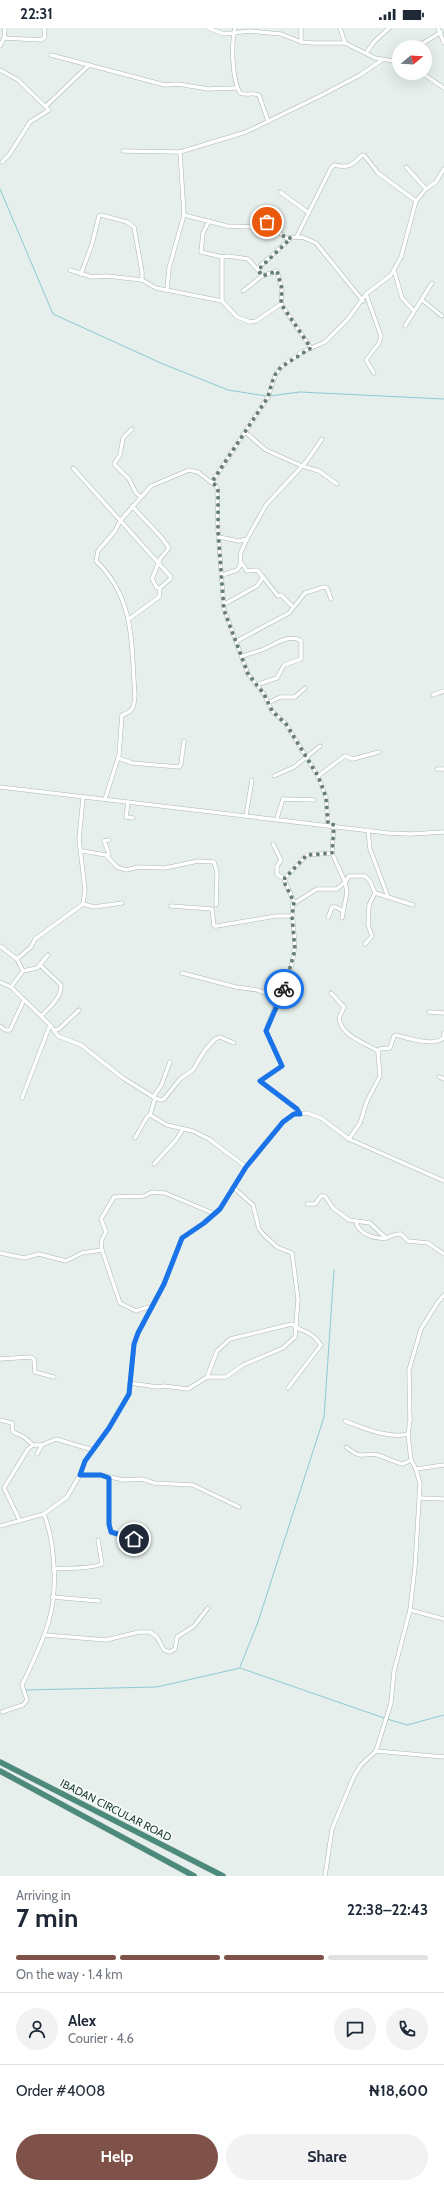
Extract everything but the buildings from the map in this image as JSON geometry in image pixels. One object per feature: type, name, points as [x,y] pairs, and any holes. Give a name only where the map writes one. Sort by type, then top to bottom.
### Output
[{"type":"highway","name":"IBADAN CIRCULAR ROAD","points":[[0,1762],[223,1876]]},
{"type":"highway","name":"IBADAN CIRCULAR ROAD","points":[[0,1772],[194,1876]]},
{"type":"street","points":[[0,46],[4,38],[5,28]]},
{"type":"street","points":[[4,38],[41,40],[45,37],[44,28]]},
{"type":"street","points":[[208,28],[224,34],[250,31],[281,34],[301,42],[345,43],[366,54],[382,60],[392,61]]},
{"type":"street","points":[[234,28],[234,70],[236,88],[240,94],[244,95],[256,93],[259,95],[268,121]]},
{"type":"street","points":[[301,28],[301,42]]},
{"type":"street","points":[[340,28],[345,43]]},
{"type":"street","points":[[366,54],[374,42],[389,28]]},
{"type":"street","points":[[438,28],[444,43]]},
{"type":"street","points":[[428,40],[440,32]]},
{"type":"street","points":[[51,55],[165,84],[208,89],[236,88]]},
{"type":"street","points":[[123,151],[180,152],[246,132],[322,96],[360,75],[382,60]]},
{"type":"street","points":[[46,106],[89,65]]},
{"type":"street","points":[[0,70],[18,80],[46,106],[48,111],[30,122],[9,155],[2,162]]},
{"type":"street","points":[[432,80],[444,88]]},
{"type":"street","points":[[167,289],[168,268],[184,215],[180,152]]},
{"type":"street","points":[[297,236],[331,168],[334,165],[348,167],[353,165],[360,156],[364,155],[378,173],[416,201]]},
{"type":"street","points":[[406,167],[426,189]]},
{"type":"street","points":[[212,482],[268,397],[274,376],[281,367],[311,348],[325,342],[363,301],[366,294],[391,275],[401,258],[416,201],[426,189],[441,176],[444,169]]},
{"type":"street","points":[[441,176],[444,179]]},
{"type":"street","points":[[280,192],[309,213]]},
{"type":"street","points":[[81,274],[92,244],[99,216],[101,215],[127,222],[134,227],[142,280]]},
{"type":"street","points":[[184,215],[227,226],[252,227],[255,217],[258,215],[286,238],[297,236],[316,243],[363,301]]},
{"type":"street","points":[[209,222],[203,233],[201,252],[222,257],[228,256],[248,259],[262,276]]},
{"type":"street","points":[[258,270],[291,238]]},
{"type":"street","points":[[222,257],[222,301]]},
{"type":"street","points":[[70,270],[92,277],[107,276],[142,280],[156,288],[222,301],[237,317],[250,322],[256,321],[281,304]]},
{"type":"street","points":[[394,270],[403,302],[414,311]]},
{"type":"street","points":[[242,291],[262,276],[277,271],[282,289],[281,304],[311,348]]},
{"type":"street","points":[[404,326],[432,283]]},
{"type":"street","points":[[366,294],[381,336],[379,343],[366,360],[374,373]]},
{"type":"street","points":[[422,300],[442,316]]},
{"type":"street","points":[[132,429],[122,438],[120,454],[114,464],[129,479],[136,493],[141,497]]},
{"type":"street","points":[[244,432],[266,450],[302,466],[319,471],[337,484]]},
{"type":"street","points":[[221,578],[225,574],[237,570],[241,562],[241,552],[266,505],[302,466],[322,439]]},
{"type":"street","points":[[73,468],[171,577],[170,580],[160,588],[159,597],[129,619]]},
{"type":"street","points":[[105,799],[118,758],[122,715],[130,713],[134,708],[135,696],[129,619],[118,589],[96,561],[98,551],[115,531],[120,521],[132,506],[151,486],[189,470],[198,472],[217,487],[223,605],[243,656],[248,674],[264,694],[272,711],[286,724],[318,776],[326,797],[328,824]]},
{"type":"street","points":[[132,506],[162,538],[169,548],[158,564],[152,579],[157,588],[160,588]]},
{"type":"street","points":[[219,537],[239,541],[248,539]]},
{"type":"street","points":[[241,562],[247,571],[256,570],[278,596],[281,595],[285,597],[293,607]]},
{"type":"street","points":[[223,605],[257,586],[263,577]]},
{"type":"street","points":[[237,641],[289,613],[304,593],[322,587],[327,588],[331,599]]},
{"type":"street","points":[[243,656],[264,649],[281,640],[297,638],[301,640],[301,659],[284,665],[277,678],[256,685]]},
{"type":"street","points":[[268,703],[280,697],[296,697],[305,688]]},
{"type":"street","points":[[433,695],[444,691]]},
{"type":"street","points":[[118,758],[132,764],[179,766],[182,764],[184,741]]},
{"type":"street","points":[[274,776],[294,767],[320,746]]},
{"type":"street","points":[[318,776],[345,756],[354,759],[379,752]]},
{"type":"street","points":[[437,769],[444,769]]},
{"type":"street","points":[[246,815],[252,780]]},
{"type":"street","points":[[0,787],[83,798],[105,799],[277,818],[368,830],[411,834],[444,832]]},
{"type":"street","points":[[17,959],[31,947],[35,939],[83,904],[85,890],[82,851],[79,839],[83,798]]},
{"type":"street","points":[[277,818],[283,799],[314,800]]},
{"type":"street","points":[[128,802],[126,817],[133,818]]},
{"type":"street","points":[[334,825],[332,853],[345,882],[347,892],[342,918]]},
{"type":"street","points":[[368,830],[370,849],[388,897]]},
{"type":"street","points":[[107,856],[109,854],[104,841],[109,840]]},
{"type":"street","points":[[273,844],[281,860],[276,866],[277,874],[284,879],[294,902],[292,916],[295,950],[287,978],[266,1031],[282,1066],[260,1081],[297,1109],[300,1114]]},
{"type":"street","points":[[82,851],[107,856],[117,867],[126,870],[139,867],[165,868],[198,861],[214,862],[218,872],[216,905]]},
{"type":"street","points":[[284,879],[307,855],[332,853]]},
{"type":"street","points":[[294,902],[308,896],[317,889],[337,889],[349,876],[365,876],[370,881],[375,893]]},
{"type":"street","points":[[375,893],[413,905]]},
{"type":"street","points":[[365,944],[372,936],[368,925],[369,904],[375,893]]},
{"type":"street","points":[[83,904],[94,907],[122,903]]},
{"type":"street","points":[[171,906],[212,909],[214,926],[276,916],[292,916]]},
{"type":"street","points":[[328,918],[332,907],[343,911]]},
{"type":"street","points":[[0,946],[17,959],[23,971]]},
{"type":"street","points":[[10,987],[23,971],[37,968],[48,955]]},
{"type":"street","points":[[40,965],[61,985],[60,994],[41,1016]]},
{"type":"street","points":[[182,973],[236,987],[257,990],[269,994],[278,1002]]},
{"type":"street","points":[[0,982],[10,987],[24,1000],[41,1016],[58,1036],[81,1045],[127,1080],[154,1098],[161,1100],[164,1099],[180,1079],[191,1073],[214,1039],[220,1037],[234,1043]]},
{"type":"street","points":[[331,993],[344,1007],[339,1018],[342,1027],[360,1042],[378,1052]]},
{"type":"street","points":[[0,1026],[5,1030],[10,1030],[24,1000]]},
{"type":"street","points":[[54,1030],[59,1029],[79,1010]]},
{"type":"street","points":[[429,1012],[444,1013]]},
{"type":"street","points":[[22,1098],[50,1026]]},
{"type":"street","points":[[378,1052],[379,1049],[390,1048],[394,1036],[396,1035],[411,1041],[438,1041],[443,1038],[444,1032]]},
{"type":"street","points":[[349,1139],[360,1122],[367,1107],[367,1101],[380,1076],[378,1052]]},
{"type":"street","points":[[135,1138],[147,1117],[150,1115],[154,1098],[161,1086],[170,1062]]},
{"type":"street","points":[[439,1078],[444,1079]]},
{"type":"street","points":[[0,1526],[44,1514],[67,1497],[80,1475],[85,1461],[109,1428],[129,1394],[134,1344],[138,1333],[164,1284],[182,1238],[215,1214],[246,1167],[283,1122],[294,1114],[307,1113],[321,1118],[349,1139],[444,1181]]},
{"type":"street","points":[[150,1115],[167,1125],[193,1131],[209,1139],[246,1167]]},
{"type":"street","points":[[154,1164],[176,1140],[183,1129]]},
{"type":"street","points":[[130,1383],[157,1387],[164,1386],[188,1389],[207,1378],[226,1377],[242,1365],[283,1348],[295,1337],[298,1299],[297,1282],[292,1253],[277,1247],[264,1235],[259,1229],[253,1205],[233,1187]]},
{"type":"street","points":[[152,1308],[148,1307],[136,1311],[120,1303],[101,1243],[106,1229],[101,1219],[114,1197],[144,1196],[152,1192],[165,1193],[215,1214]]},
{"type":"street","points":[[307,1204],[315,1204],[321,1196],[325,1196],[333,1208],[349,1220],[370,1223],[386,1238]]},
{"type":"street","points":[[356,1222],[357,1226],[368,1235],[386,1238],[401,1234],[408,1241],[428,1243],[444,1254]]},
{"type":"street","points":[[0,1253],[24,1258],[39,1254],[66,1261],[82,1253],[102,1250]]},
{"type":"street","points":[[325,1876],[332,1829],[354,1776],[361,1765],[376,1750],[391,1703],[394,1671],[410,1610],[420,1484],[416,1469],[411,1460],[408,1434],[410,1421],[409,1370],[421,1329],[444,1295]]},
{"type":"street","points":[[207,1378],[217,1351],[230,1339],[292,1324],[295,1327],[306,1330],[316,1338],[321,1345],[288,1388]]},
{"type":"street","points":[[0,1359],[31,1357],[34,1359],[35,1372],[54,1377]]},
{"type":"street","points":[[0,1420],[12,1423],[13,1432],[24,1437],[33,1445],[42,1445],[56,1439],[93,1450]]},
{"type":"street","points":[[345,1421],[376,1432],[402,1436],[408,1434]]},
{"type":"street","points":[[20,1520],[4,1488],[21,1459],[33,1445]]},
{"type":"street","points":[[37,1454],[42,1445]]},
{"type":"street","points":[[346,1447],[355,1454],[362,1456],[377,1454],[403,1464],[411,1460]]},
{"type":"street","points":[[416,1469],[444,1465]]},
{"type":"street","points":[[80,1475],[101,1475],[109,1478],[142,1479],[154,1483],[193,1486],[239,1507]]},
{"type":"street","points":[[109,1478],[109,1524],[111,1532],[140,1542]]},
{"type":"street","points":[[419,1498],[444,1499]]},
{"type":"street","points":[[2,1712],[23,1704],[27,1700],[22,1685],[45,1635],[50,1618],[53,1569],[51,1538],[44,1514]]},
{"type":"street","points":[[53,1569],[76,1566],[92,1568],[102,1564],[98,1540]]},
{"type":"street","points":[[52,1597],[99,1601]]},
{"type":"street","points":[[45,1635],[106,1640],[139,1632],[150,1632],[157,1637],[164,1650],[170,1652],[175,1649],[177,1636],[194,1626],[208,1608]]},
{"type":"street","points":[[410,1610],[444,1618]]},
{"type":"street","points":[[376,1750],[444,1757]]},
{"type":"waterway","points":[[0,189],[53,314],[163,364],[228,390],[266,396]]},
{"type":"waterway","points":[[269,396],[300,392],[444,399]]},
{"type":"waterway","points":[[240,1667],[258,1622],[324,1417],[334,1270]]},
{"type":"waterway","points":[[26,1690],[157,1687],[240,1668],[384,1718]]},
{"type":"waterway","points":[[387,1719],[407,1725],[444,1715]]},
{"type":"way so far","points":[[267,222],[286,238],[291,238],[268,258],[258,270],[262,276],[277,271],[279,275],[279,283],[282,289],[281,304],[311,348],[302,352],[281,367],[274,376],[268,397],[250,426],[230,452],[212,482],[215,484],[218,491],[218,531],[221,549],[220,562],[223,600],[226,617],[243,656],[248,674],[264,694],[272,711],[292,732],[301,750],[318,776],[326,797],[328,824],[334,825],[332,853],[307,855],[283,880],[290,890],[290,894],[294,902],[292,916],[295,950],[284,989]]},
{"type":"route","points":[[134,1539],[111,1532],[109,1524],[109,1478],[101,1475],[80,1475],[85,1461],[109,1428],[129,1394],[133,1367],[134,1344],[144,1319],[152,1308],[164,1284],[177,1247],[182,1238],[190,1231],[210,1219],[220,1209],[246,1167],[283,1122],[294,1114],[300,1114],[297,1109],[260,1081],[260,1079],[280,1069],[282,1066],[279,1055],[266,1031],[284,989]]}]
